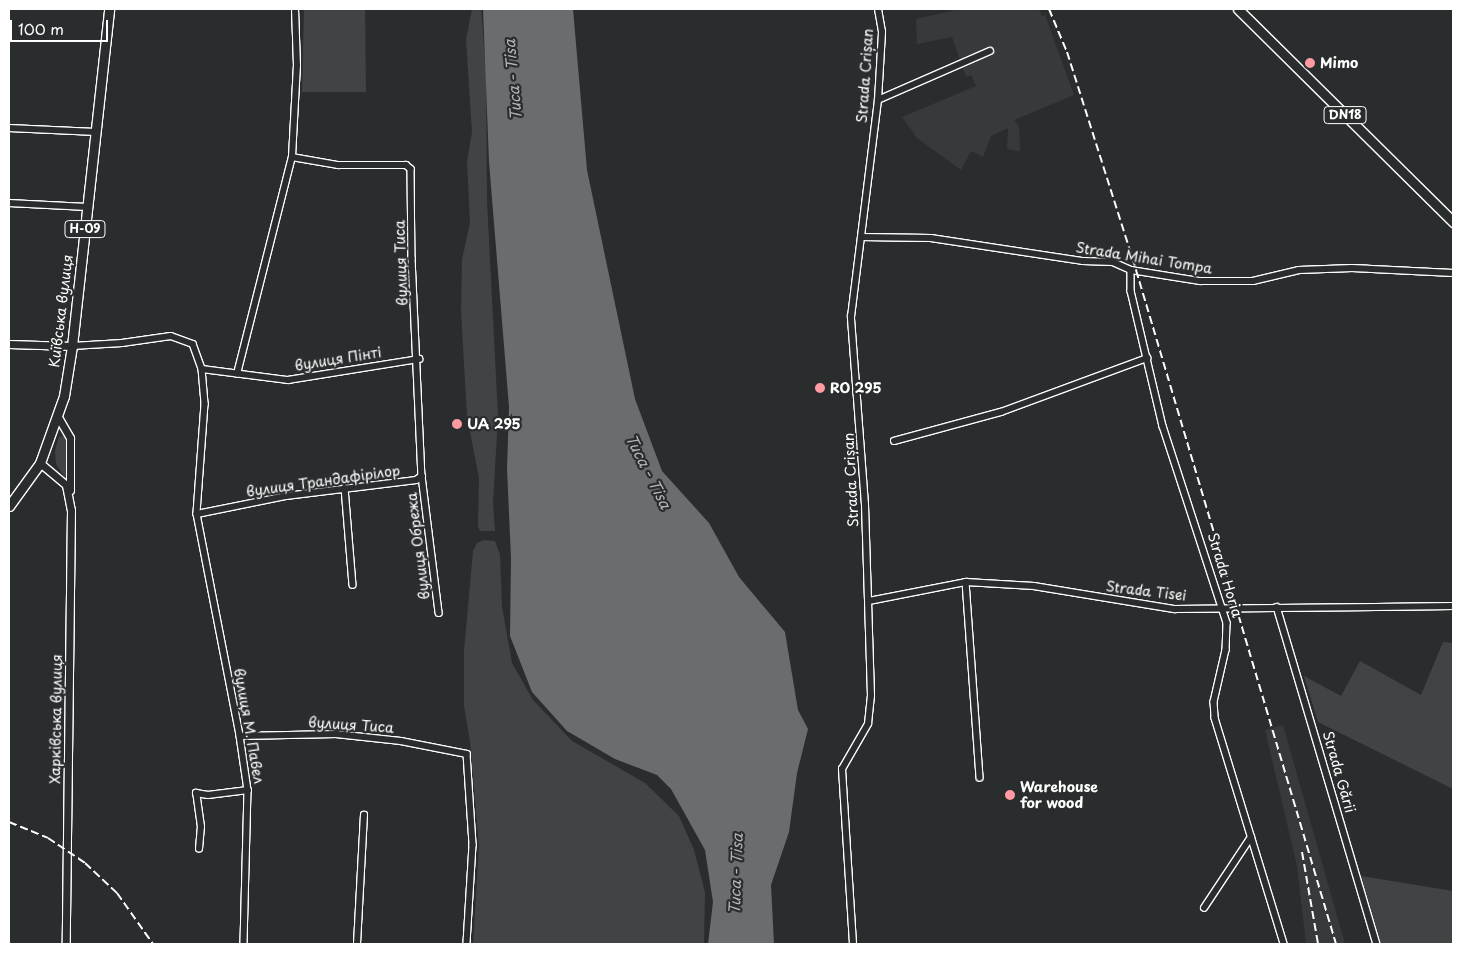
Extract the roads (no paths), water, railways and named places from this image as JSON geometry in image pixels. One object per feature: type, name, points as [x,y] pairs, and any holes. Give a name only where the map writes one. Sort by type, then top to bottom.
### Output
[{"type":"main road","name":"Київська вулиця","points":[[40,463],[58,417],[72,346],[109,9]]},
{"type":"main road","name":"DN18","points":[[1238,9],[1453,222]]},
{"type":"main road","name":"Н-09","points":[[9,506],[40,463]]},
{"type":"street","points":[[237,374],[292,157],[297,66],[295,9]]},
{"type":"street","name":"Strada Crișan","points":[[853,944],[842,769],[868,724],[871,712],[869,601],[851,317],[878,100],[882,32],[878,9]]},
{"type":"street","points":[[878,100],[990,51]]},
{"type":"street","points":[[9,128],[96,132]]},
{"type":"street","name":"вулиця Тиса","points":[[292,157],[338,165],[406,165],[411,170],[412,258],[422,476]]},
{"type":"street","points":[[9,204],[87,207]]},
{"type":"street","name":"Strada Mihai Tompa","points":[[860,237],[931,238],[1083,261],[1113,262],[1131,270],[1219,282],[1253,281],[1299,270],[1352,268],[1453,273]]},
{"type":"street","name":"Strada Horia","points":[[1131,270],[1131,291],[1164,426],[1224,608],[1227,643],[1214,710],[1284,944]]},
{"type":"street","points":[[9,344],[72,346],[122,344],[171,336],[193,344],[202,369]]},
{"type":"street","name":"вулиця Пінті","points":[[202,369],[288,380],[418,358]]},
{"type":"street","points":[[894,441],[1001,412],[1147,358]]},
{"type":"street","name":"вулиця М. Павел","points":[[202,369],[205,404],[197,514],[240,736],[248,790],[244,944]]},
{"type":"street","name":"Харківська вулиця","points":[[58,417],[70,438],[66,944]]},
{"type":"street","points":[[40,463],[60,478],[70,495]]},
{"type":"street","name":"вулиця Трандафірілор","points":[[197,514],[286,496],[416,480],[422,476]]},
{"type":"street","name":"вулиця Обрежа","points":[[422,476],[439,613]]},
{"type":"street","points":[[345,488],[353,585]]},
{"type":"street","points":[[966,582],[980,776]]},
{"type":"street","name":"Strada Tisei","points":[[869,601],[966,582],[1034,586],[1153,607],[1453,606]]},
{"type":"street","name":"Strada Gării","points":[[1277,607],[1377,944]]},
{"type":"street","name":"вулиця Тиса","points":[[240,736],[336,734],[460,751],[467,754],[473,845],[467,944]]},
{"type":"street","points":[[199,848],[201,827],[196,793],[208,795],[248,790]]},
{"type":"street","points":[[357,944],[364,815]]},
{"type":"street","points":[[1204,908],[1251,837]]},
{"type":"water","name":"Тиса - Tisa","points":[[483,9],[573,9],[587,170],[635,399],[662,471],[709,523],[739,577],[785,632],[798,710],[808,729],[797,773],[789,832],[771,885],[774,944],[708,944],[713,902],[705,850],[671,789],[657,775],[615,759],[567,731],[532,692],[510,636],[511,558],[507,469],[509,407],[489,162]]},
{"type":"railway","points":[[1049,9],[1067,52],[1136,270],[1336,944]]},
{"type":"railway","points":[[9,822],[48,838],[85,863],[117,893],[153,944]]},
{"type":"railway","points":[[1302,852],[1318,944]]},
{"type":"place","name":"Mimo","points":[[1310,63]]},
{"type":"place","name":"RO 295","points":[[820,388]]},
{"type":"place","name":"UA 295","points":[[457,424]]},
{"type":"place","name":"Warehouse for wood","points":[[1010,795]]}]
